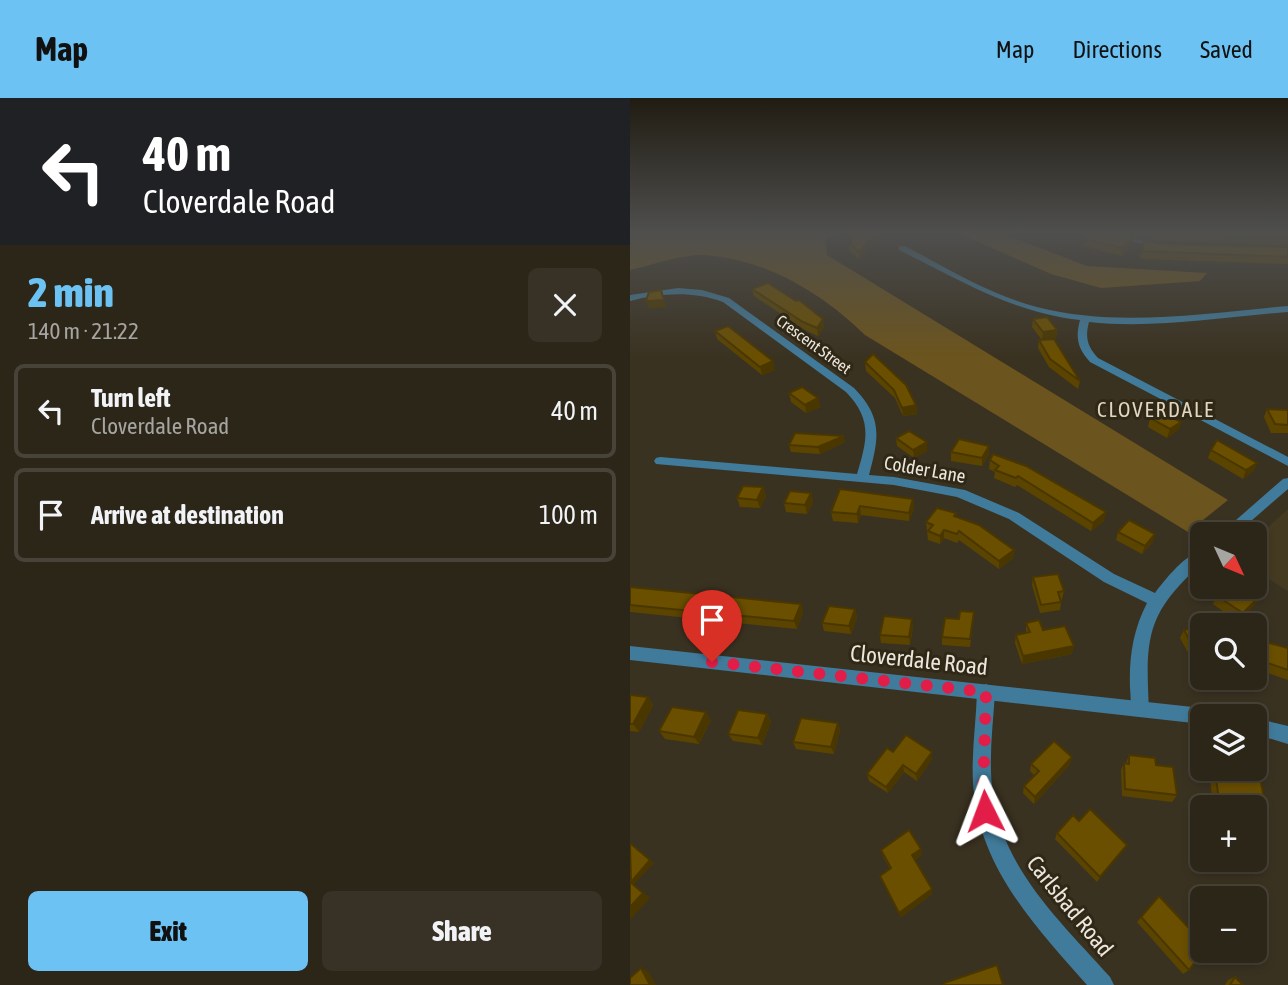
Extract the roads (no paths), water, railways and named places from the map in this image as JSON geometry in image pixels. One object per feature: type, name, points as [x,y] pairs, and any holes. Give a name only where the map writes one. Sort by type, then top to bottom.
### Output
[{"type":"street","points":[[956,274],[1015,303],[1047,313],[1085,318],[1143,319],[1288,309]]},
{"type":"street","name":"Crescent Street","points":[[630,298],[659,292],[684,291],[706,293],[726,300],[850,390],[866,407],[873,430],[862,477]]},
{"type":"street","points":[[1085,318],[1080,339],[1082,346],[1094,360],[1288,463]]},
{"type":"street","name":"Colder Lane","points":[[660,461],[862,477],[942,488],[990,504],[1025,522],[1109,578],[1156,600]]},
{"type":"street","points":[[1241,522],[1288,482]]},
{"type":"street","points":[[1140,709],[1138,660],[1141,636],[1156,600],[1169,583],[1190,565]]},
{"type":"street","name":"Cloverdale Road","points":[[630,653],[1190,715]]},
{"type":"street","name":"Carlsbad Road","points":[[986,692],[983,792],[995,842],[1010,874],[1026,898],[1102,985]]},
{"type":"street","points":[[1267,729],[1288,735]]},
{"type":"district","name":"CLOVERDALE","points":[[1156,409]]}]
